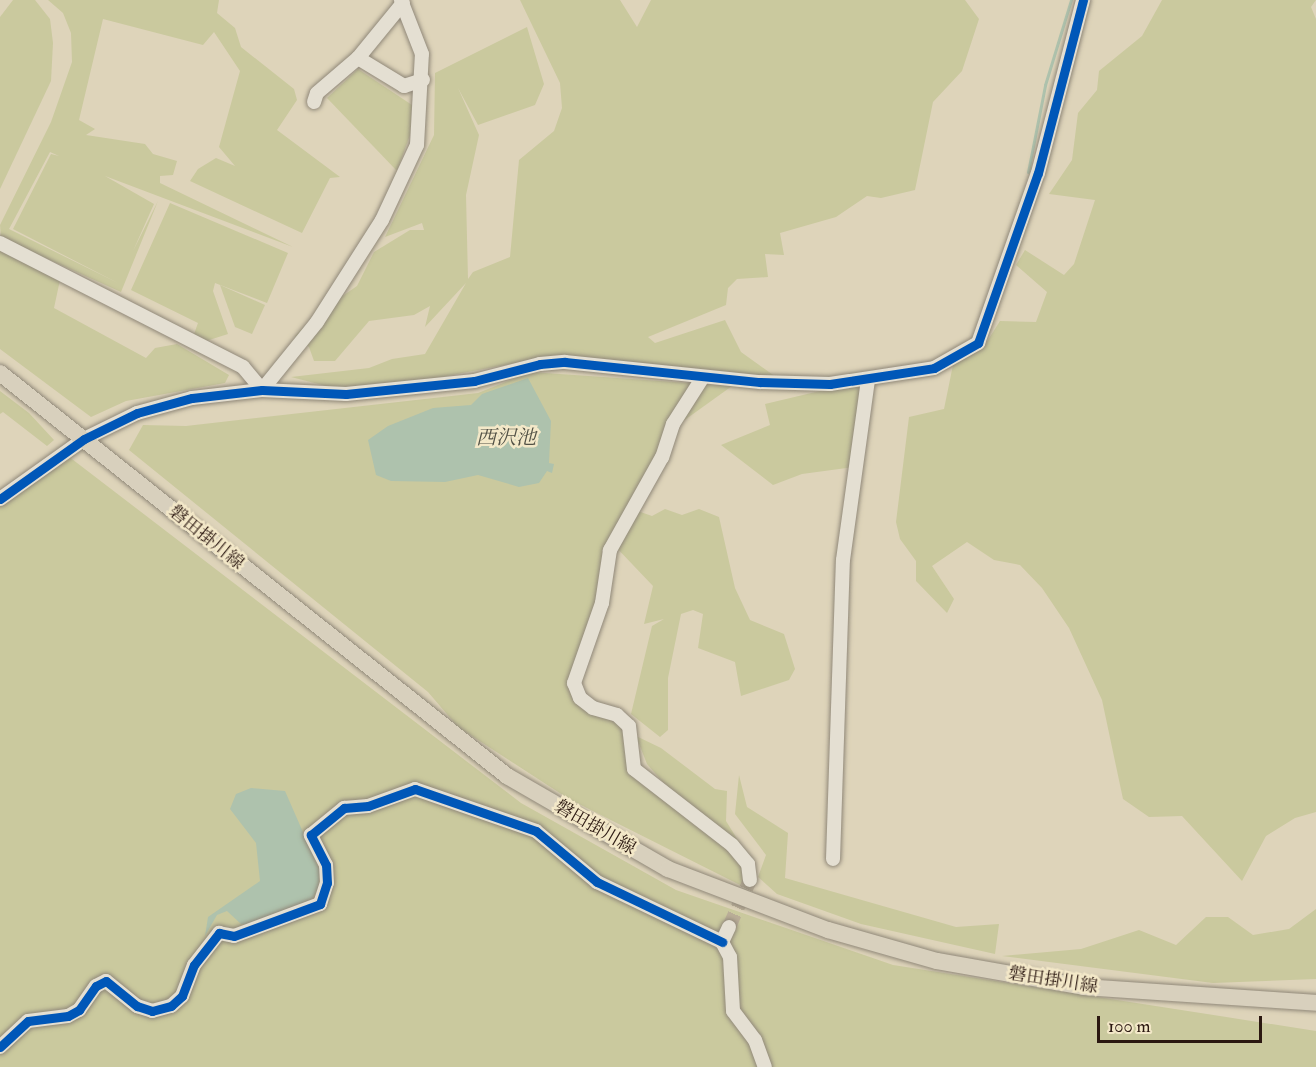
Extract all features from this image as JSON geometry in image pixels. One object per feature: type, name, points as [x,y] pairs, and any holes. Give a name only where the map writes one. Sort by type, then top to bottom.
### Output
[{"type":"main road","name":"磐田掛川線","points":[[0,373],[507,776],[668,869],[828,930],[938,961],[1084,987],[1238,1002],[1316,1004]]},
{"type":"main road","points":[[1238,1002],[1316,997]]},
{"type":"main road","points":[[1238,1002],[1316,1011]]},
{"type":"street","points":[[0,499],[84,438],[160,406],[262,390],[358,393],[474,381],[540,364],[565,362],[703,377],[830,384],[868,380],[934,368],[978,343],[1038,173],[1083,0]]},
{"type":"street","points":[[314,102],[317,93],[358,58],[402,2]]},
{"type":"street","points":[[262,390],[316,322],[382,220],[417,146],[423,80],[422,54],[402,2]]},
{"type":"street","points":[[358,58],[404,86],[423,80]]},
{"type":"street","points":[[0,243],[243,367],[262,390]]},
{"type":"street","points":[[703,377],[672,424],[662,457],[610,550],[602,603],[574,684],[580,698],[593,708],[617,715],[629,726],[634,769],[732,845],[748,864],[750,880]]},
{"type":"street","points":[[833,859],[843,560],[868,380]]},
{"type":"street","points":[[0,1047],[28,1021],[79,1010],[96,986],[106,981],[137,1006],[152,1011],[171,1006],[182,996],[194,965],[219,933],[234,936],[320,904],[327,883],[326,866],[311,835],[344,808],[368,806],[415,789],[536,831],[597,882],[722,942],[730,957],[732,1011],[755,1040],[765,1067]]},
{"type":"street","points":[[722,942],[729,927]]},
{"type":"green space","points":[[13,0],[35,0],[50,19],[53,43],[51,81],[0,189],[0,17]]},
{"type":"green space","points":[[48,0],[219,0],[217,13],[235,28],[241,47],[294,89],[297,100],[277,130],[340,177],[330,178],[302,233],[190,181],[198,169],[216,158],[235,166],[219,147],[240,71],[214,32],[203,45],[103,19],[79,120],[95,129],[86,135],[145,144],[153,154],[177,161],[173,175],[160,176],[160,183],[293,247],[105,176],[154,204],[133,251],[158,201],[121,292],[1,238],[0,225],[51,122],[72,62],[71,33],[63,13]],"holes":[[[50,152],[59,156],[51,154],[13,229],[118,283],[9,229]]]},
{"type":"green space","points":[[520,0],[620,0],[637,27],[651,0],[965,0],[979,19],[962,71],[933,102],[915,190],[881,198],[867,196],[836,217],[780,233],[784,255],[765,254],[768,277],[737,279],[728,288],[726,305],[648,337],[655,343],[725,320],[741,352],[776,377],[667,372],[621,361],[553,356],[394,386],[334,388],[291,377],[369,368],[392,359],[425,354],[466,283],[425,327],[430,306],[414,315],[369,321],[335,361],[314,361],[309,347],[295,336],[315,315],[357,286],[374,252],[410,230],[424,230],[422,223],[385,237],[434,135],[435,73],[527,27],[544,84],[535,105],[478,125],[458,88],[479,135],[466,195],[468,279],[473,272],[510,257],[519,160],[554,131],[562,108],[560,83]]},
{"type":"green space","points":[[1162,0],[1316,0],[1311,7],[1316,19],[1316,812],[1295,818],[1266,836],[1242,881],[1182,816],[1149,817],[1123,799],[1102,700],[1069,628],[1042,588],[1020,565],[994,560],[967,542],[932,566],[954,599],[947,613],[916,581],[916,561],[900,539],[896,522],[909,417],[944,409],[953,365],[983,348],[1000,321],[1036,322],[1047,292],[1016,265],[1025,250],[1064,275],[1074,264],[1095,200],[1049,194],[1072,160],[1078,113],[1097,90],[1099,71],[1142,36]]},
{"type":"green space","points":[[358,69],[412,105],[410,135],[397,171],[327,98]]},
{"type":"green space","points":[[170,203],[288,253],[267,303],[215,283],[213,291],[228,334],[206,341],[194,334],[198,323],[131,290]]},
{"type":"green space","points":[[0,247],[60,280],[54,308],[146,358],[155,348],[177,344],[229,375],[225,383],[126,401],[91,417],[0,349]]},
{"type":"green space","points":[[220,285],[265,305],[252,334],[235,327]]},
{"type":"green space","points":[[531,372],[732,386],[675,427],[632,509],[652,516],[665,509],[682,515],[699,509],[719,517],[735,588],[750,620],[784,634],[795,669],[789,680],[741,696],[735,662],[698,648],[703,614],[693,610],[681,614],[668,678],[668,730],[660,737],[631,714],[652,626],[664,619],[644,624],[653,586],[613,544],[628,515],[602,550],[602,603],[574,683],[587,704],[629,726],[634,769],[748,864],[748,889],[569,799],[458,727],[428,692],[129,450],[143,425],[186,426],[478,393]]},
{"type":"green space","points":[[862,381],[851,449],[854,467],[802,474],[773,485],[721,445],[770,425],[765,404]]},
{"type":"green space","points":[[0,391],[29,413],[54,440],[47,446],[3,412],[0,414]]},
{"type":"green space","points":[[68,456],[521,803],[676,890],[893,965],[1316,1031],[1316,1067],[0,1067],[0,491]]},
{"type":"green space","points":[[636,736],[661,748],[715,789],[727,791],[726,821],[744,850],[682,804],[647,764]]},
{"type":"green space","points":[[739,775],[747,807],[788,833],[785,878],[956,927],[999,924],[995,954],[861,924],[777,894],[758,877],[766,855],[735,814]]},
{"type":"green space","points":[[1316,909],[1316,979],[1213,983],[1002,956],[1081,949],[1139,930],[1176,945],[1206,917],[1228,917],[1253,935],[1289,929]]},
{"type":"water","name":"西沢池","points":[[528,378],[551,421],[549,463],[554,464],[552,473],[547,471],[539,483],[519,487],[478,475],[445,482],[391,481],[376,475],[368,440],[388,426],[433,408],[471,405],[482,394]]},
{"type":"water","points":[[251,788],[285,791],[320,871],[318,889],[311,901],[256,926],[241,924],[227,911],[217,915],[205,936],[208,917],[260,881],[256,843],[230,809],[236,794]]},
{"type":"waterway","points":[[1028,172],[1045,85],[1071,0]]},
{"type":"tunnel","points":[[729,927],[750,880]]},
{"type":"cycle path","points":[[0,499],[84,439],[137,413],[192,398],[262,390],[346,394],[474,381],[540,364],[565,362],[760,382],[830,384],[934,368],[978,343],[1038,173],[1083,0]]},
{"type":"cycle path","points":[[0,1047],[28,1021],[68,1016],[79,1010],[96,986],[106,981],[137,1006],[152,1011],[171,1006],[182,996],[194,965],[219,933],[234,936],[320,904],[327,883],[326,865],[311,835],[344,808],[368,806],[415,789],[536,831],[597,882],[722,942]]}]
